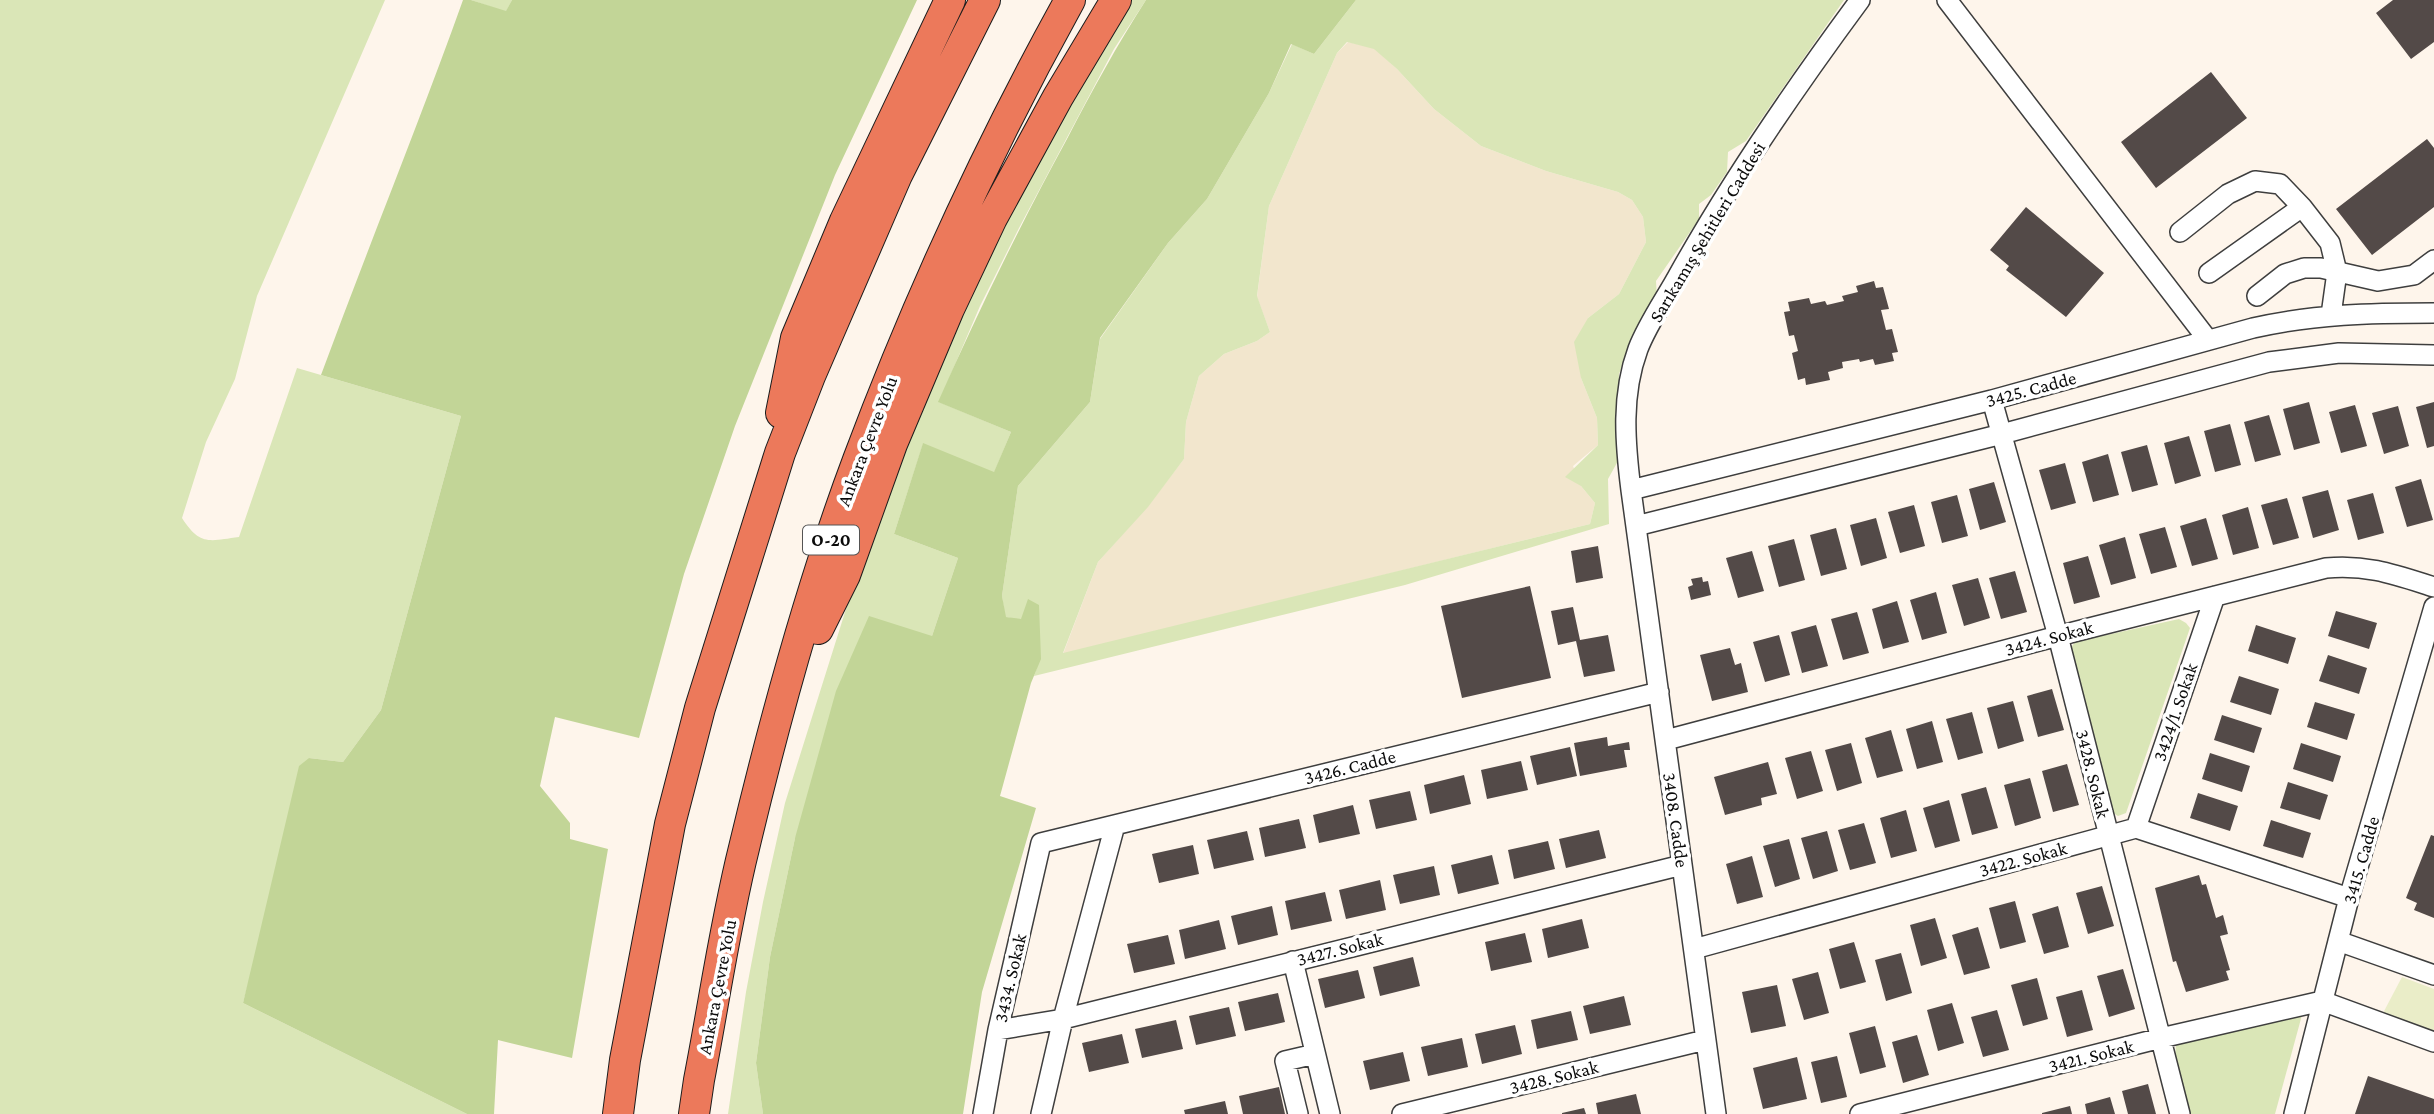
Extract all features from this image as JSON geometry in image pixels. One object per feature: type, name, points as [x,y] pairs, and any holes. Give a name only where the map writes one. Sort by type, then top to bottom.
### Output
[{"type":"highway","points":[[761,514],[796,338],[845,221],[950,0]]},
{"type":"highway","points":[[618,1114],[625,1059],[670,824],[701,708],[761,514],[795,414],[861,254],[897,175],[985,0]]},
{"type":"highway","name":"Ankara Çevre Yolu","points":[[694,1114],[743,850],[782,701],[857,462],[927,288],[1028,76],[1070,0]]},
{"type":"highway","points":[[782,701],[845,575],[892,444],[949,309],[992,218],[1058,97],[1116,0]]},
{"type":"street","name":"Sarıkamış Şehitleri Caddesi","points":[[1636,526],[1625,444],[1625,404],[1639,347],[1693,250],[1754,153],[1820,53],[1860,0]]},
{"type":"street","points":[[1947,0],[2208,340]]},
{"type":"street","points":[[2180,232],[2228,194],[2255,181],[2280,184],[2330,243],[2337,272],[2331,314]]},
{"type":"street","points":[[2209,273],[2302,207]]},
{"type":"street","points":[[2257,296],[2286,274],[2304,268],[2321,268],[2378,281],[2414,275],[2434,260]]},
{"type":"street","name":"3425. Cadde","points":[[1631,490],[1993,400],[2295,318],[2331,314],[2434,313]]},
{"type":"street","name":"3425. Cadde","points":[[1636,526],[2002,434],[2269,362],[2339,353],[2434,355]]},
{"type":"street","name":"3428. Sokak","points":[[1993,400],[2058,636],[2180,1114]]},
{"type":"street","name":"3408. Cadde","points":[[1636,526],[1716,1114]]},
{"type":"street","name":"3424. Sokak","points":[[1666,740],[2326,568],[2349,565],[2373,568],[2434,587]]},
{"type":"street","name":"3424/1. Sokak","points":[[2136,828],[2215,596]]},
{"type":"street","name":"3415. Cadde","points":[[2294,1114],[2338,941],[2434,607]]},
{"type":"street","name":"3426. Cadde","points":[[1041,843],[1659,692]]},
{"type":"street","points":[[1041,1114],[1063,1019],[1115,825]]},
{"type":"street","points":[[2136,828],[2350,898]]},
{"type":"street","name":"3422. Sokak","points":[[1694,949],[2136,828]]},
{"type":"street","name":"3434. Sokak","points":[[983,1114],[998,1030],[1041,843]]},
{"type":"street","name":"3427. Sokak","points":[[998,1030],[1063,1019],[1682,865]]},
{"type":"street","points":[[2338,941],[2434,975]]},
{"type":"street","points":[[1293,961],[1330,1114]]},
{"type":"street","points":[[2322,1001],[2434,1042]]},
{"type":"street","name":"3421. Sokak","points":[[1860,1114],[2161,1038],[2322,1001]]},
{"type":"street","name":"3428. Sokak","points":[[1402,1114],[1705,1040]]},
{"type":"street","points":[[1298,1114],[1285,1061],[1315,1054]]},
{"type":"shaded area","points":[[1348,42],[1374,48],[1434,109],[1481,146],[1546,171],[1618,192],[1632,200],[1643,217],[1646,242],[1619,294],[1588,318],[1581,378],[1597,418],[1598,445],[1573,466],[1581,486],[1595,503],[1590,524],[1063,654],[1098,562],[1147,507],[1184,459],[1186,422],[1199,376],[1224,354],[1257,341],[1270,332],[1257,297],[1269,206],[1337,53]]},
{"type":"green space","points":[[0,0],[385,0],[257,296],[235,379],[206,442],[182,518],[194,533],[206,540],[239,537],[297,368],[461,416],[381,710],[343,762],[309,758],[243,1003],[467,1114],[0,1114]]},
{"type":"green space","points":[[463,0],[506,11],[512,0],[917,0],[835,175],[735,426],[684,574],[639,738],[555,717],[540,786],[570,823],[570,839],[608,849],[572,1058],[498,1040],[494,1114],[467,1114],[243,1003],[299,766],[309,758],[343,762],[381,710],[461,416],[321,375]]},
{"type":"green space","points":[[471,0],[512,0],[506,12]]},
{"type":"green space","points":[[1126,0],[1146,0],[1114,49],[1019,228],[980,306],[939,402],[1011,432],[994,473],[923,444],[894,534],[958,558],[932,636],[795,838],[770,957],[756,1063],[763,1114],[728,1114],[746,992],[785,803],[874,527],[917,410],[1012,202]]},
{"type":"green space","points":[[1146,0],[1356,0],[1314,54],[1291,44],[1269,93],[1207,199],[1168,243],[1100,338],[1090,402],[1018,486],[1002,596],[1006,617],[1021,619],[1028,599],[1039,605],[1041,659],[1031,683],[1000,796],[1036,808],[982,992],[963,1114],[763,1114],[756,1063],[770,957],[795,838],[836,691],[869,616],[932,636],[958,558],[894,534],[923,443],[994,472],[1011,432],[938,402],[1033,204],[1105,68]]},
{"type":"green space","points":[[1356,0],[1844,0],[1746,141],[1728,152],[1727,172],[1711,195],[1699,204],[1699,219],[1656,281],[1657,299],[1630,346],[1619,374],[1618,461],[1608,479],[1609,524],[1405,585],[1034,676],[1039,655],[1037,637],[1026,624],[1005,617],[1002,596],[1018,486],[1090,402],[1100,339],[1168,243],[1207,199],[1269,93],[1292,44],[1314,54]],"holes":[[[1347,42],[1374,49],[1397,69],[1434,109],[1481,146],[1546,171],[1618,192],[1632,200],[1643,217],[1646,242],[1619,294],[1588,318],[1574,342],[1581,378],[1597,418],[1598,445],[1565,477],[1581,486],[1595,503],[1590,524],[1063,653],[1098,562],[1148,507],[1184,459],[1186,422],[1199,376],[1224,354],[1257,341],[1270,332],[1257,296],[1269,206],[1337,53]]]},
{"type":"green space","points":[[2179,619],[2190,628],[2126,813],[2118,816],[2113,813],[2070,649],[2075,642]]},
{"type":"green space","points":[[2402,977],[2434,989],[2434,1034],[2382,1015]]},
{"type":"green space","points":[[2302,1015],[2275,1114],[2189,1114],[2175,1057],[2176,1044]]},
{"type":"building","points":[[2393,0],[2434,0],[2434,42],[2411,59],[2376,13]]},
{"type":"building","points":[[2211,72],[2247,118],[2156,188],[2121,142]]},
{"type":"building","points":[[2427,139],[2434,148],[2434,207],[2372,255],[2336,209]]},
{"type":"building","points":[[2026,207],[2104,273],[2066,317],[2006,270],[2009,266],[1990,250]]},
{"type":"building","points":[[1874,281],[1876,288],[1883,287],[1889,309],[1881,310],[1886,330],[1892,329],[1898,352],[1892,353],[1894,361],[1875,365],[1873,359],[1842,362],[1843,368],[1828,372],[1830,380],[1806,385],[1805,378],[1798,380],[1792,353],[1798,351],[1794,335],[1789,336],[1784,312],[1790,311],[1788,302],[1809,298],[1811,304],[1825,301],[1827,305],[1844,301],[1842,296],[1858,292],[1856,286]]},
{"type":"building","points":[[2309,402],[2320,443],[2294,450],[2283,409]]},
{"type":"building","points":[[2434,402],[2434,446],[2427,448],[2416,407]]},
{"type":"building","points":[[2355,405],[2367,446],[2341,453],[2329,412]]},
{"type":"building","points":[[2398,406],[2409,446],[2384,454],[2372,413]]},
{"type":"building","points":[[2269,415],[2281,455],[2255,462],[2244,422]]},
{"type":"building","points":[[2230,424],[2241,465],[2215,472],[2204,431]]},
{"type":"building","points":[[2189,436],[2201,476],[2175,484],[2164,443]]},
{"type":"building","points":[[2147,445],[2158,485],[2132,492],[2121,452]]},
{"type":"building","points":[[2108,454],[2119,495],[2093,502],[2082,462]]},
{"type":"building","points":[[2065,463],[2076,503],[2051,510],[2039,470]]},
{"type":"building","points":[[2421,479],[2433,520],[2407,527],[2395,487]]},
{"type":"building","points":[[1994,482],[2006,522],[1980,530],[1969,489]]},
{"type":"building","points":[[2328,490],[2339,530],[2313,538],[2302,497]]},
{"type":"building","points":[[2373,493],[2384,533],[2358,540],[2347,500]]},
{"type":"building","points":[[1957,495],[1968,536],[1942,543],[1931,502]]},
{"type":"building","points":[[2287,498],[2299,538],[2273,545],[2261,505]]},
{"type":"building","points":[[1914,505],[1925,546],[1900,553],[1888,512]]},
{"type":"building","points":[[2248,507],[2259,548],[2233,555],[2222,515]]},
{"type":"building","points":[[1876,518],[1887,558],[1861,566],[1850,525]]},
{"type":"building","points":[[2206,518],[2218,559],[2192,566],[2180,526]]},
{"type":"building","points":[[2165,527],[2177,567],[2151,574],[2139,534]]},
{"type":"building","points":[[1836,528],[1847,569],[1821,576],[1810,535]]},
{"type":"building","points":[[2125,537],[2136,578],[2111,585],[2099,545]]},
{"type":"building","points":[[1794,539],[1805,580],[1779,587],[1768,546]]},
{"type":"building","points":[[1598,546],[1603,578],[1576,583],[1571,551]]},
{"type":"building","points":[[1752,551],[1764,591],[1738,598],[1726,558]]},
{"type":"building","points":[[2088,556],[2100,597],[2074,604],[2063,563]]},
{"type":"building","points":[[2015,571],[2027,612],[2001,619],[1989,578]]},
{"type":"building","points":[[1702,577],[1703,582],[1708,581],[1711,595],[1691,600],[1688,587],[1693,585],[1691,579]]},
{"type":"building","points":[[1978,578],[1990,618],[1964,626],[1952,585]]},
{"type":"building","points":[[1530,586],[1551,678],[1462,698],[1441,606]]},
{"type":"building","points":[[1936,592],[1947,633],[1922,640],[1910,600]]},
{"type":"building","points":[[1897,601],[1909,642],[1883,649],[1872,609]]},
{"type":"building","points":[[1573,607],[1580,640],[1608,635],[1615,671],[1584,677],[1576,641],[1558,645],[1551,611]]},
{"type":"building","points":[[2336,611],[2377,623],[2369,649],[2328,636]]},
{"type":"building","points":[[1857,612],[1869,653],[1843,660],[1831,619]]},
{"type":"building","points":[[1816,625],[1828,666],[1802,673],[1791,632]]},
{"type":"building","points":[[2256,625],[2296,638],[2288,664],[2248,651]]},
{"type":"building","points":[[1779,635],[1790,675],[1765,682],[1753,642]]},
{"type":"building","points":[[1730,648],[1735,665],[1741,663],[1748,692],[1712,701],[1700,655]]},
{"type":"building","points":[[2328,655],[2367,668],[2359,694],[2319,681]]},
{"type":"building","points":[[2239,676],[2279,689],[2271,715],[2230,702]]},
{"type":"building","points":[[2052,689],[2064,730],[2038,737],[2027,696]]},
{"type":"building","points":[[2013,701],[2024,741],[1998,749],[1987,708]]},
{"type":"building","points":[[2315,702],[2355,714],[2347,740],[2307,727]]},
{"type":"building","points":[[1972,712],[1983,753],[1958,760],[1946,719]]},
{"type":"building","points":[[2222,715],[2262,728],[2254,753],[2214,740]]},
{"type":"building","points":[[1932,721],[1943,762],[1917,769],[1906,729]]},
{"type":"building","points":[[1891,730],[1903,771],[1877,778],[1865,738]]},
{"type":"building","points":[[1607,737],[1608,746],[1629,742],[1630,750],[1624,750],[1627,767],[1580,776],[1574,743]]},
{"type":"building","points":[[1851,743],[1862,783],[1837,791],[1825,750]]},
{"type":"building","points":[[2301,743],[2341,756],[2333,782],[2293,769]]},
{"type":"building","points":[[1570,747],[1577,776],[1537,785],[1530,756]]},
{"type":"building","points":[[1811,751],[1823,791],[1797,799],[1785,758]]},
{"type":"building","points":[[2210,753],[2250,766],[2242,792],[2202,779]]},
{"type":"building","points":[[1521,761],[1528,790],[1487,799],[1481,770]]},
{"type":"building","points":[[1768,762],[1777,794],[1761,798],[1762,805],[1725,815],[1714,777]]},
{"type":"building","points":[[2067,764],[2079,805],[2053,812],[2042,771]]},
{"type":"building","points":[[1464,775],[1471,804],[1430,814],[1424,785]]},
{"type":"building","points":[[2030,778],[2041,818],[2015,826],[2004,785]]},
{"type":"building","points":[[2288,782],[2328,795],[2320,820],[2280,808]]},
{"type":"building","points":[[1986,787],[1998,828],[1972,835],[1961,794]]},
{"type":"building","points":[[1410,791],[1417,820],[1376,829],[1369,800]]},
{"type":"building","points":[[2198,793],[2238,806],[2230,831],[2190,818]]},
{"type":"building","points":[[1949,800],[1960,841],[1935,848],[1923,808]]},
{"type":"building","points":[[1353,805],[1360,834],[1319,843],[1313,815]]},
{"type":"building","points":[[1906,810],[1917,851],[1891,858],[1880,818]]},
{"type":"building","points":[[1299,819],[1306,848],[1265,857],[1259,828]]},
{"type":"building","points":[[2271,820],[2311,833],[2303,858],[2263,846]]},
{"type":"building","points":[[1864,823],[1876,863],[1850,870],[1838,830]]},
{"type":"building","points":[[1599,830],[1606,858],[1566,868],[1559,839]]},
{"type":"building","points":[[1247,831],[1254,860],[1214,869],[1207,840]]},
{"type":"building","points":[[1827,831],[1838,871],[1813,879],[1801,838]]},
{"type":"building","points":[[2431,835],[2434,836],[2434,918],[2414,910],[2417,903],[2406,898]]},
{"type":"building","points":[[1789,839],[1800,879],[1775,887],[1763,846]]},
{"type":"building","points":[[1548,841],[1555,869],[1514,879],[1508,850]]},
{"type":"building","points":[[1193,845],[1199,874],[1159,883],[1152,854]]},
{"type":"building","points":[[1492,855],[1499,884],[1458,894],[1451,865]]},
{"type":"building","points":[[1752,856],[1763,897],[1737,904],[1726,864]]},
{"type":"building","points":[[1434,866],[1440,895],[1400,904],[1393,875]]},
{"type":"building","points":[[2199,875],[2202,885],[2206,884],[2216,918],[2223,915],[2228,934],[2220,936],[2230,970],[2226,971],[2229,980],[2186,992],[2176,961],[2173,962],[2155,888]]},
{"type":"building","points":[[1380,880],[1386,910],[1346,919],[1339,890]]},
{"type":"building","points":[[2102,886],[2114,926],[2088,934],[2076,893]]},
{"type":"building","points":[[1325,892],[1332,921],[1291,930],[1285,901]]},
{"type":"building","points":[[2015,901],[2026,942],[2000,949],[1989,908]]},
{"type":"building","points":[[1272,906],[1278,935],[1238,945],[1231,916]]},
{"type":"building","points":[[2058,906],[2069,947],[2044,954],[2032,914]]},
{"type":"building","points":[[1935,918],[1947,958],[1921,966],[1910,925]]},
{"type":"building","points":[[1582,919],[1589,948],[1548,958],[1542,929]]},
{"type":"building","points":[[1219,920],[1226,949],[1185,959],[1179,930]]},
{"type":"building","points":[[1978,927],[1990,968],[1964,975],[1952,935]]},
{"type":"building","points":[[1525,933],[1532,962],[1491,971],[1485,942]]},
{"type":"building","points":[[1168,935],[1175,964],[1134,973],[1127,944]]},
{"type":"building","points":[[1854,942],[1866,982],[1840,989],[1829,949]]},
{"type":"building","points":[[1901,953],[1912,993],[1886,1001],[1875,960]]},
{"type":"building","points":[[1413,957],[1420,986],[1380,996],[1373,967]]},
{"type":"building","points":[[2123,969],[2135,1009],[2109,1017],[2097,976]]},
{"type":"building","points":[[1358,970],[1365,998],[1325,1008],[1318,979]]},
{"type":"building","points":[[1818,972],[1829,1013],[1804,1020],[1792,979]]},
{"type":"building","points":[[2037,978],[2048,1019],[2023,1026],[2011,985]]},
{"type":"building","points":[[1777,985],[1786,1026],[1751,1033],[1742,992]]},
{"type":"building","points":[[2082,990],[2093,1030],[2067,1037],[2056,997]]},
{"type":"building","points":[[1278,993],[1285,1022],[1245,1031],[1238,1002]]},
{"type":"building","points":[[1624,996],[1631,1025],[1590,1034],[1583,1006]]},
{"type":"building","points":[[1952,1003],[1964,1043],[1938,1051],[1927,1010]]},
{"type":"building","points":[[1229,1007],[1236,1036],[1196,1045],[1189,1016]]},
{"type":"building","points":[[1997,1010],[2009,1050],[1983,1057],[1971,1017]]},
{"type":"building","points":[[1571,1011],[1578,1040],[1537,1049],[1531,1020]]},
{"type":"building","points":[[1176,1020],[1183,1049],[1142,1058],[1135,1029]]},
{"type":"building","points":[[1515,1025],[1522,1054],[1482,1064],[1475,1034]]},
{"type":"building","points":[[1875,1026],[1886,1067],[1860,1074],[1849,1033]]},
{"type":"building","points":[[1122,1034],[1129,1063],[1089,1072],[1082,1043]]},
{"type":"building","points":[[1917,1035],[1929,1075],[1903,1083],[1892,1042]]},
{"type":"building","points":[[1462,1038],[1468,1067],[1428,1076],[1421,1047]]},
{"type":"building","points":[[1403,1052],[1410,1081],[1370,1090],[1363,1061]]},
{"type":"building","points":[[1837,1056],[1847,1097],[1821,1103],[1811,1062]]},
{"type":"building","points":[[1797,1057],[1807,1099],[1763,1109],[1753,1068]]},
{"type":"building","points":[[2368,1076],[2434,1099],[2434,1114],[2355,1114]]},
{"type":"building","points":[[2148,1084],[2156,1114],[2128,1114],[2122,1091]]},
{"type":"building","points":[[1279,1087],[1285,1114],[1243,1114],[1239,1096]]},
{"type":"building","points":[[1636,1094],[1641,1114],[1598,1114],[1596,1103]]},
{"type":"building","points":[[2110,1097],[2115,1114],[2087,1114],[2085,1104]]},
{"type":"building","points":[[1225,1101],[1228,1114],[1185,1114],[1184,1110]]},
{"type":"building","points":[[2070,1106],[2072,1114],[2042,1114],[2042,1113]]},
{"type":"building","points":[[1584,1108],[1586,1114],[1562,1114],[1562,1113]]}]
